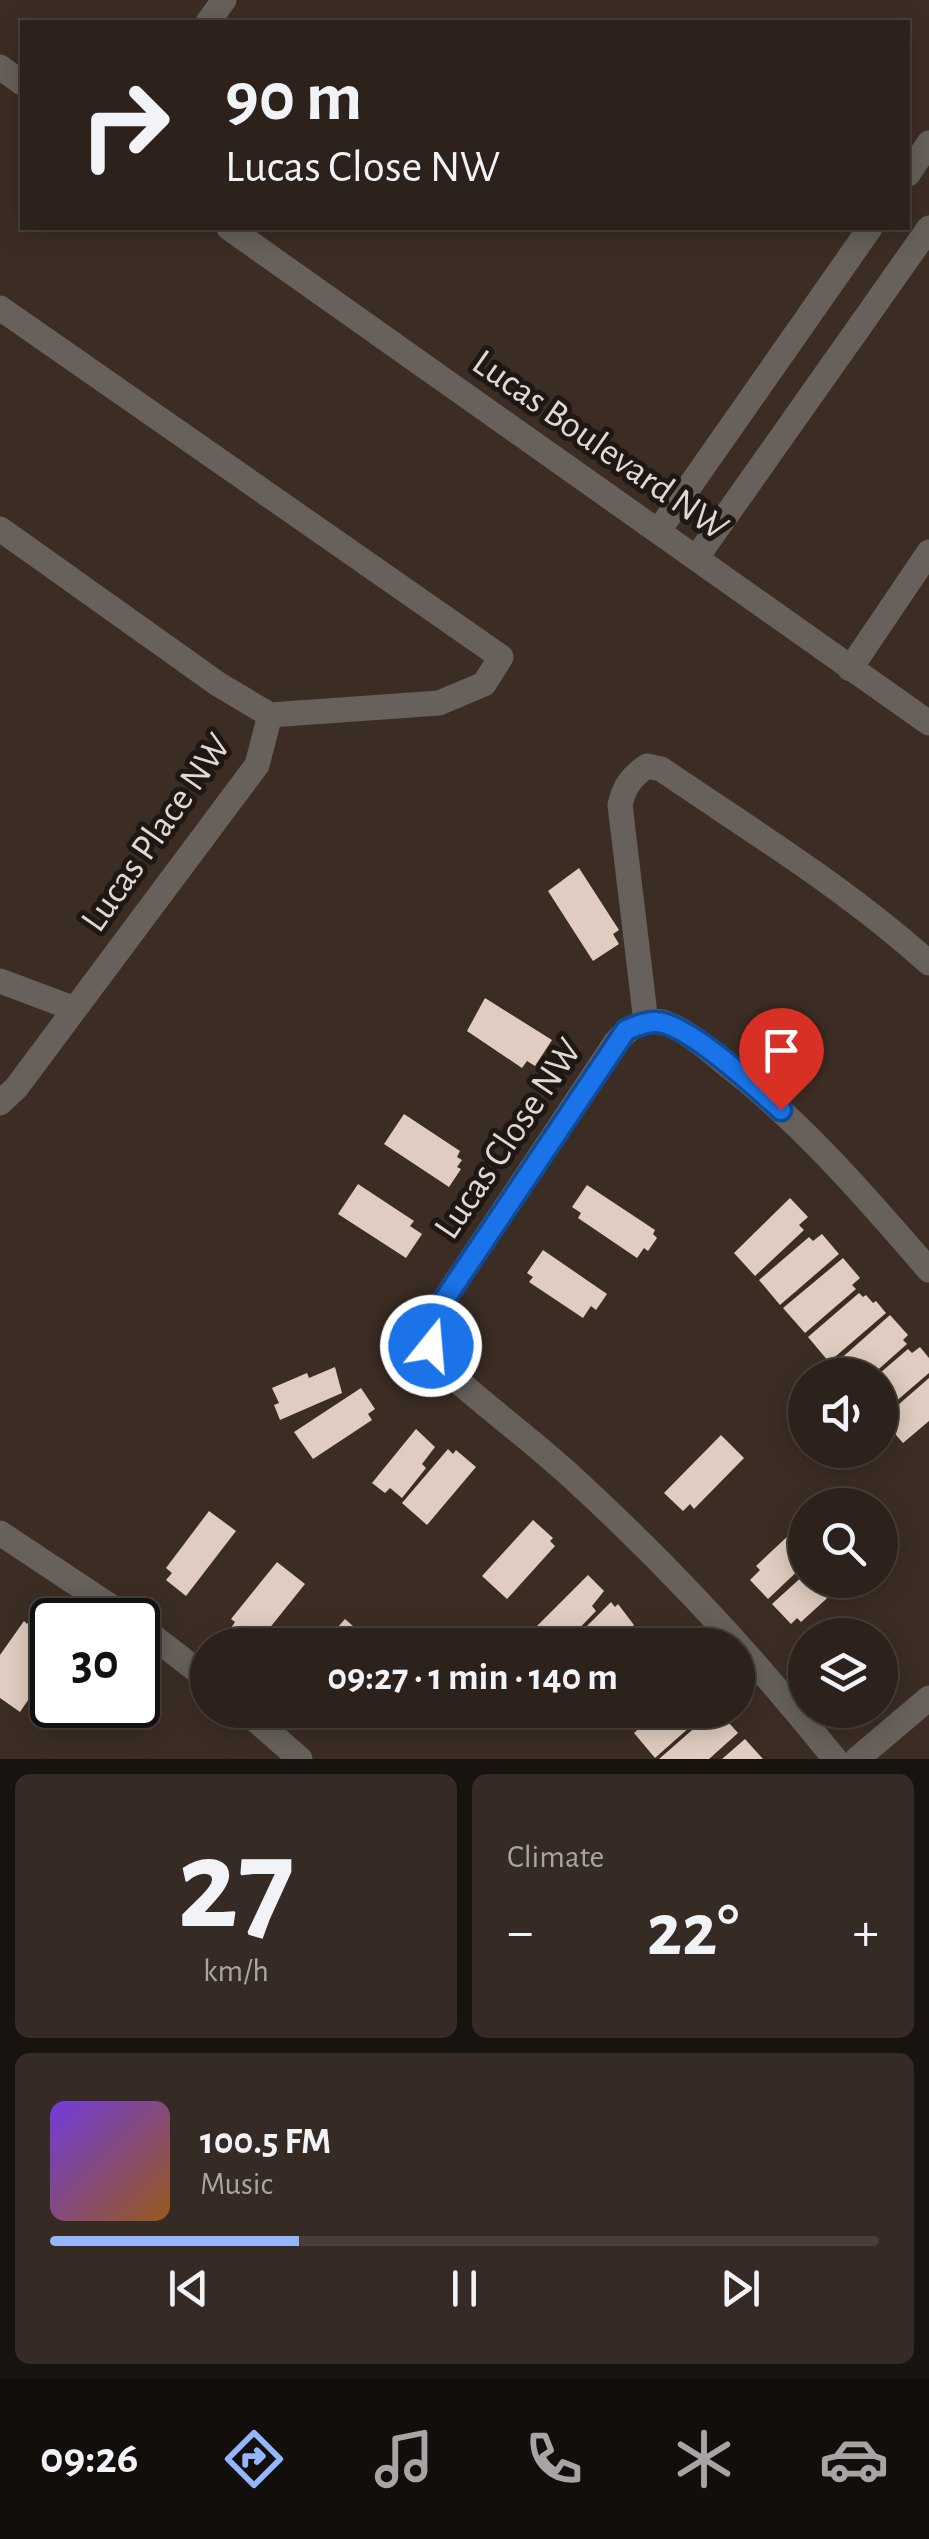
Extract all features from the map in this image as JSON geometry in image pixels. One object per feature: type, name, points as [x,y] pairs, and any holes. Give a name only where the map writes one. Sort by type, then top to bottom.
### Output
[{"type":"street","points":[[910,171],[929,144]]},
{"type":"street","points":[[697,558],[929,228]]},
{"type":"street","name":"Lucas Boulevard NW","points":[[232,230],[929,723]]},
{"type":"street","points":[[659,530],[869,230]]},
{"type":"street","points":[[0,308],[501,657],[484,684],[439,703],[270,716]]},
{"type":"street","name":"Lucas Place NW","points":[[0,529],[218,684],[270,716],[257,764],[76,1009],[16,1088],[0,1103]]},
{"type":"street","points":[[850,668],[929,552]]},
{"type":"street","points":[[929,963],[890,928],[661,768],[647,766],[634,774],[624,789],[620,805],[646,1022],[660,1022],[676,1029],[756,1088],[842,1170],[929,1270]]},
{"type":"street","points":[[0,981],[76,1009]]},
{"type":"street","name":"Lucas Close NW","points":[[646,1022],[626,1030],[605,1058],[438,1309],[431,1346],[440,1365],[571,1476],[692,1593],[835,1759]]},
{"type":"street","points":[[0,1533],[98,1598]]},
{"type":"street","points":[[160,1642],[190,1665]]},
{"type":"street","points":[[858,1759],[929,1698]]},
{"type":"street","points":[[265,1728],[300,1759]]},
{"type":"building","points":[[579,868],[619,930],[613,934],[619,944],[593,961],[548,891]]},
{"type":"building","points":[[485,998],[552,1040],[535,1066],[527,1061],[522,1068],[467,1031]]},
{"type":"building","points":[[404,1114],[460,1151],[457,1157],[462,1160],[457,1167],[461,1169],[449,1187],[384,1144]]},
{"type":"building","points":[[358,1184],[414,1221],[410,1226],[422,1234],[406,1258],[338,1214]]},
{"type":"building","points":[[587,1185],[655,1230],[657,1238],[648,1251],[644,1248],[637,1258],[578,1218],[581,1213],[572,1207]]},
{"type":"building","points":[[790,1198],[808,1217],[799,1225],[804,1230],[755,1276],[734,1253]]},
{"type":"building","points":[[822,1234],[839,1254],[780,1305],[759,1280],[809,1237],[813,1241]]},
{"type":"building","points":[[543,1250],[607,1294],[596,1310],[591,1306],[583,1318],[529,1282],[533,1277],[527,1273]]},
{"type":"building","points":[[843,1258],[860,1278],[852,1285],[856,1289],[805,1333],[783,1308]]},
{"type":"building","points":[[859,1293],[873,1303],[876,1301],[886,1313],[834,1358],[826,1358],[808,1337]]},
{"type":"building","points":[[890,1315],[908,1335],[903,1340],[907,1344],[891,1358],[842,1358]]},
{"type":"building","points":[[920,1347],[929,1358],[929,1373],[898,1400],[898,1358],[908,1349],[912,1353]]},
{"type":"building","points":[[335,1367],[342,1393],[280,1420],[274,1405],[279,1403],[272,1388],[307,1373],[309,1378]]},
{"type":"building","points":[[929,1378],[929,1421],[903,1443],[898,1437],[898,1405]]},
{"type":"building","points":[[361,1388],[375,1409],[368,1414],[372,1420],[313,1459],[294,1432]]},
{"type":"building","points":[[416,1429],[435,1447],[422,1464],[426,1468],[402,1498],[390,1488],[385,1493],[372,1483]]},
{"type":"building","points":[[721,1435],[744,1458],[694,1509],[690,1504],[683,1511],[664,1493]]},
{"type":"building","points":[[448,1449],[453,1454],[456,1450],[476,1467],[427,1525],[402,1503]]},
{"type":"building","points":[[209,1511],[236,1531],[186,1596],[166,1580],[172,1573],[166,1568]]},
{"type":"building","points":[[533,1520],[553,1538],[550,1541],[555,1546],[507,1599],[482,1576]]},
{"type":"building","points":[[788,1536],[788,1580],[768,1599],[750,1580],[760,1570],[756,1566]]},
{"type":"building","points":[[277,1562],[305,1584],[270,1628],[231,1628],[235,1622],[231,1619]]},
{"type":"building","points":[[588,1575],[604,1591],[592,1606],[596,1611],[580,1628],[535,1628]]},
{"type":"building","points":[[788,1589],[788,1598],[827,1598],[805,1618],[788,1621],[772,1604]]},
{"type":"building","points":[[611,1602],[615,1607],[618,1604],[634,1625],[631,1628],[585,1628]]},
{"type":"building","points":[[30,1619],[30,1697],[20,1712],[0,1698],[0,1655],[24,1621],[27,1624]]},
{"type":"building","points":[[345,1619],[355,1628],[337,1628]]},
{"type":"building","points":[[640,1728],[689,1728],[655,1758],[634,1733]]},
{"type":"building","points":[[694,1728],[734,1728],[738,1733],[709,1759],[659,1759]]},
{"type":"building","points":[[745,1739],[763,1759],[722,1759]]},
{"type":"route","points":[[431,1346],[438,1309],[626,1030],[646,1022],[660,1022],[676,1029],[781,1110]]}]
